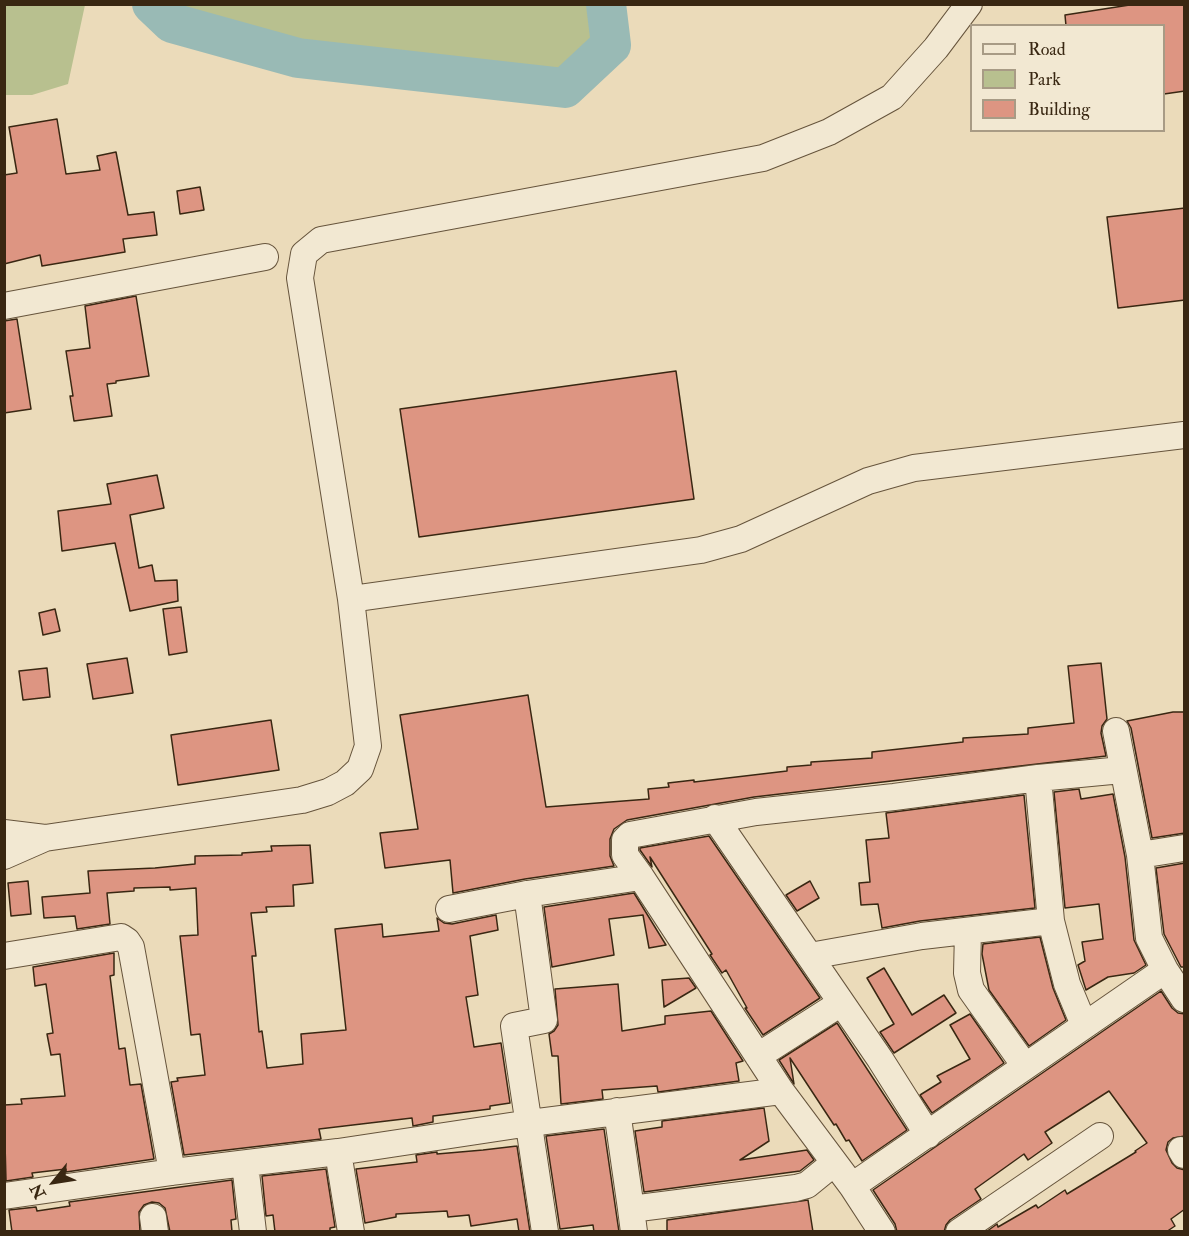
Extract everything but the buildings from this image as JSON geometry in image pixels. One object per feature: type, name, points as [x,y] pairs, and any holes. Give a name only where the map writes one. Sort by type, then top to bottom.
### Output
[{"type":"street","points":[[4,856],[45,838],[302,800],[328,792],[345,783],[360,769],[368,746],[351,599],[300,278],[304,254],[321,240],[763,158],[829,132],[892,98],[936,48],[969,4]]},
{"type":"street","points":[[4,306],[265,257]]},
{"type":"street","points":[[351,599],[701,550],[741,539],[868,482],[914,468],[1185,435]]},
{"type":"street","points":[[1116,731],[1140,855],[1149,938],[1165,970],[1185,999]]},
{"type":"street","points":[[882,1232],[852,1186],[781,1091],[625,855],[625,840],[630,835],[715,818],[1038,778],[1122,770]]},
{"type":"street","points":[[1038,778],[1051,921],[1067,984],[1084,1025]]},
{"type":"street","points":[[715,818],[880,1059],[927,1135]]},
{"type":"street","points":[[4,833],[45,838]]},
{"type":"street","points":[[1140,855],[1185,848]]},
{"type":"street","points":[[449,909],[527,894],[641,877]]},
{"type":"street","points":[[527,894],[544,1020],[514,1026],[545,1232]]},
{"type":"street","points":[[810,956],[922,936],[1051,921]]},
{"type":"street","points":[[968,931],[967,973],[971,990],[1025,1066]]},
{"type":"street","points":[[4,956],[121,937],[127,941],[131,947],[172,1172]]},
{"type":"street","points":[[852,1186],[1165,970]]},
{"type":"street","points":[[758,1056],[841,1003]]},
{"type":"street","points":[[4,1196],[172,1172],[338,1152],[530,1122],[781,1091]]},
{"type":"street","points":[[617,1111],[633,1220],[807,1185],[834,1163]]},
{"type":"street","points":[[959,1232],[1100,1136]]},
{"type":"street","points":[[338,1152],[351,1232]]},
{"type":"street","points":[[245,1164],[253,1232]]},
{"type":"green space","points":[[5,4],[85,5],[68,84],[32,95],[5,95]]},
{"type":"green space","points":[[167,5],[598,5],[601,39],[564,78],[296,49],[177,13]]},
{"type":"waterway","points":[[152,4],[172,23],[298,58],[565,88],[611,45],[606,4]]}]
